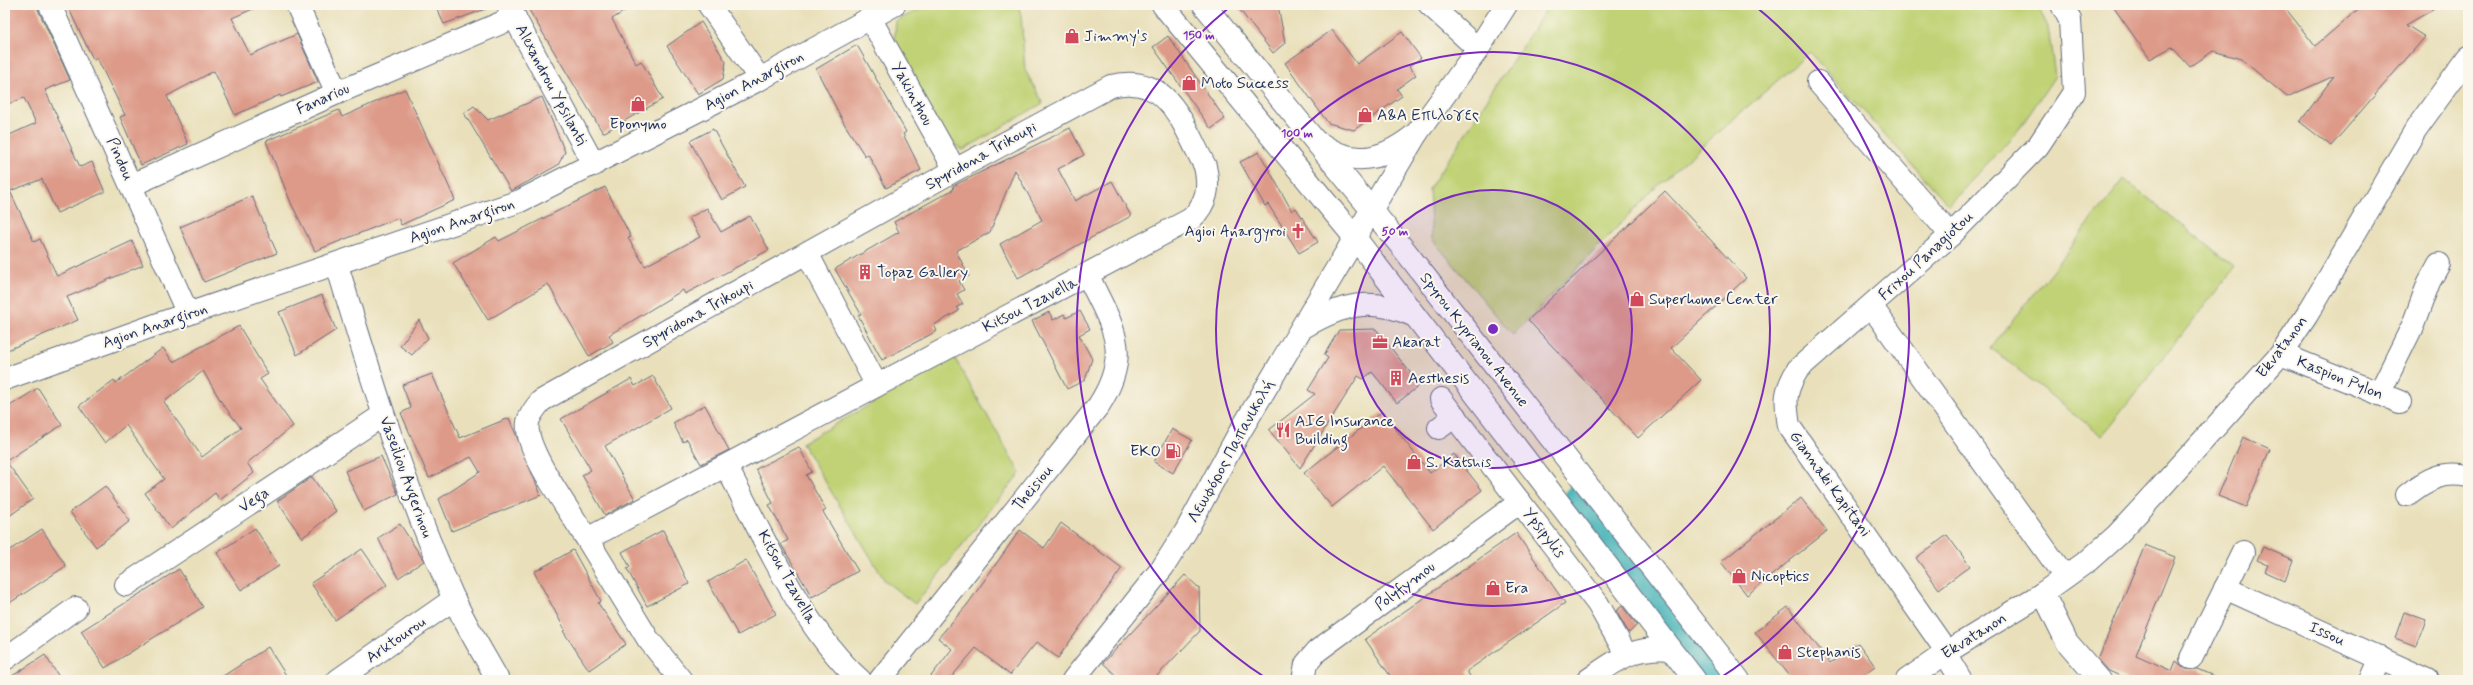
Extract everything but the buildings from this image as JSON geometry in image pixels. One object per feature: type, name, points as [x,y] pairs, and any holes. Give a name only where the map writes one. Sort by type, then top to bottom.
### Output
[{"type":"street","name":"Pindou","points":[[50,5],[132,185],[188,314]]},
{"type":"street","points":[[298,5],[337,93]]},
{"type":"street","points":[[709,5],[760,79]]},
{"type":"street","name":"Agion Anargiron","points":[[5,379],[188,314],[337,265],[520,201],[594,165],[760,79],[894,5]]},
{"type":"street","name":"Spyrou Kyprianou Avenue","points":[[1163,5],[1356,239],[1695,680]]},
{"type":"street","name":"Spyrou Kyprianou Avenue","points":[[1204,5],[1373,211],[1739,680]]},
{"type":"street","points":[[1430,5],[1478,49]]},
{"type":"street","points":[[1315,139],[1328,148],[1344,155],[1369,157],[1394,151],[1417,133],[1478,49],[1506,5]]},
{"type":"street","name":"Frixou Panagiotou","points":[[2062,5],[2070,20],[2074,92],[2038,146],[1951,235],[1872,307],[2065,577]]},
{"type":"street","name":"Fanariou","points":[[132,185],[337,93],[512,11]]},
{"type":"street","name":"Alexandrou Ypsilanti","points":[[512,11],[594,165]]},
{"type":"street","name":"Yakinthou","points":[[870,18],[954,170]]},
{"type":"street","name":"Ekvatanon","points":[[1907,680],[1946,652],[2042,593],[2065,577],[2117,535],[2281,354],[2307,315],[2416,129],[2468,57]]},
{"type":"street","points":[[1818,82],[1951,235]]},
{"type":"street","name":"Spyridona Trikoupi","points":[[681,680],[648,639],[531,448],[528,423],[533,411],[541,401],[954,170],[1111,86],[1124,83],[1146,85]]},
{"type":"street","name":"Kitsou Tzavella","points":[[587,539],[726,466],[876,384],[1088,276],[1184,225],[1200,210],[1206,199],[1208,177],[1205,166],[1170,104],[1157,90],[1146,85]]},
{"type":"street","name":"Λεωφόρος Παπανικολή","points":[[1085,676],[1163,567],[1186,531],[1238,434],[1373,211],[1417,133]]},
{"type":"street","points":[[807,253],[876,384]]},
{"type":"street","points":[[2379,394],[2413,325],[2430,282],[2440,264]]},
{"type":"street","name":"Vaseiliou Avgerinou","points":[[337,265],[383,415],[436,558],[454,599],[498,680]]},
{"type":"street","name":"Theisiou","points":[[880,680],[1099,404],[1112,382],[1117,368],[1118,354],[1114,332],[1088,276]]},
{"type":"street","points":[[1302,328],[1332,312],[1371,304],[1387,305],[1416,317]]},
{"type":"street","name":"Giannaki Kapitani","points":[[1872,307],[1798,369],[1787,386],[1786,404],[1789,426],[1946,652],[1961,680]]},
{"type":"street","name":"Kaspion Pylon","points":[[2281,354],[2400,402]]},
{"type":"street","name":"Ypsipylis","points":[[1441,398],[1447,422],[1520,502],[1598,604],[1626,654]]},
{"type":"street","name":"Vega","points":[[126,585],[383,415]]},
{"type":"street","name":"Kitsou Tzavella","points":[[726,466],[807,618],[844,666],[860,680]]},
{"type":"street","points":[[2407,495],[2421,484],[2442,474],[2468,476]]},
{"type":"street","name":"Polyfymou","points":[[1303,680],[1306,664],[1317,651],[1520,502]]},
{"type":"street","points":[[2191,658],[2243,552]]},
{"type":"street","name":"Issou","points":[[2225,588],[2428,680]]},
{"type":"street","points":[[2042,593],[2066,642],[2100,680]]},
{"type":"street","name":"Arktourou","points":[[338,680],[454,599]]},
{"type":"street","points":[[5,659],[76,608]]},
{"type":"street","points":[[1588,680],[1626,654],[1653,648],[1671,649]]},
{"type":"street","points":[[2371,680],[2381,658]]},
{"type":"green space","points":[[928,5],[1018,5],[1021,15],[1025,70],[1043,103],[963,150],[945,138],[894,45],[896,21]]},
{"type":"green space","points":[[1549,5],[2037,5],[2048,27],[2055,76],[2020,128],[1949,205],[1810,52],[1657,186],[1513,335],[1432,239],[1429,189]]},
{"type":"green space","points":[[2124,179],[2235,267],[2102,436],[1991,348]]},
{"type":"green space","points":[[954,357],[1020,473],[915,604],[885,581],[802,443]]},
{"type":"waterway","points":[[1581,498],[1725,680]]},
{"type":"place","name":"Jimmy's","points":[[1072,36]]},
{"type":"place","name":"Moto Success","points":[[1189,83]]},
{"type":"place","name":"Eponymo","points":[[638,104]]},
{"type":"place","name":"Α&Α Επιλογες","points":[[1365,115]]},
{"type":"place","name":"Agioi Anargyroi","points":[[1298,231]]},
{"type":"place","name":"Topaz Gallery","points":[[865,272]]},
{"type":"place","name":"Superhome Center","points":[[1637,299]]},
{"type":"place","name":"Akarat","points":[[1380,342]]},
{"type":"place","name":"Aesthesis","points":[[1396,378]]},
{"type":"place","name":"AIG Insurance Building","points":[[1283,430]]},
{"type":"place","name":"EKO","points":[[1173,451]]},
{"type":"place","name":"S. Katshis","points":[[1414,462]]},
{"type":"place","name":"Nicoptics","points":[[1739,576]]},
{"type":"place","name":"Era","points":[[1493,588]]},
{"type":"place","name":"Stephanis","points":[[1785,652]]}]
